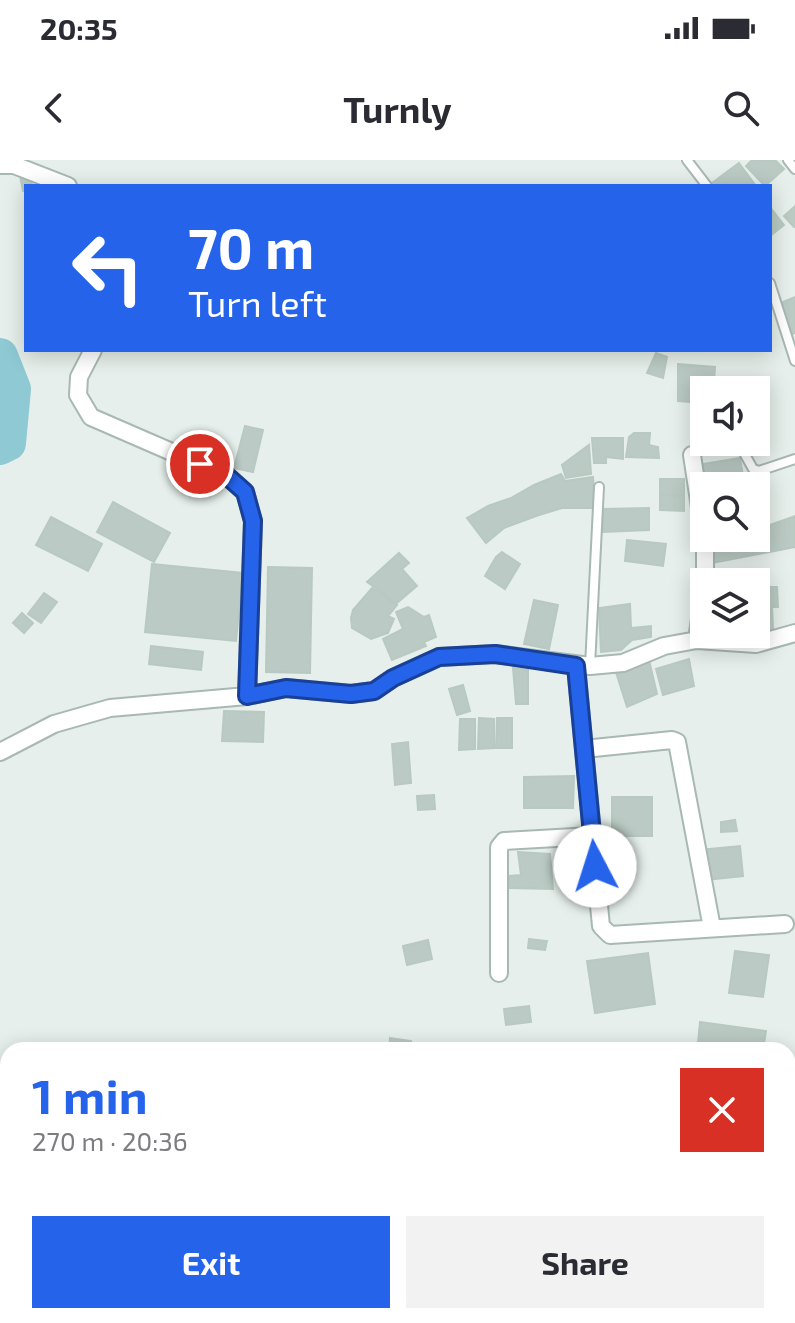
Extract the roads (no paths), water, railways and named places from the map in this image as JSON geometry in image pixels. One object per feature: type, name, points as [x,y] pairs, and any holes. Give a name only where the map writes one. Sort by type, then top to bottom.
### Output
[{"type":"street","points":[[0,165],[14,165],[63,184]]},
{"type":"street","points":[[92,352],[79,377],[78,395],[91,417],[227,476],[245,492],[253,521],[247,696]]},
{"type":"street","points":[[770,640],[795,633]]},
{"type":"street","points":[[0,752],[54,724],[110,708],[247,696],[286,688],[351,694],[374,691],[393,678],[439,657],[495,654],[583,666],[623,663],[664,646],[690,641]]},
{"type":"street","points":[[583,666],[584,749],[603,931],[610,935],[785,924]]},
{"type":"street","points":[[584,749],[677,742],[712,928]]},
{"type":"street","points":[[499,973],[499,847],[504,841],[592,836]]},
{"type":"lane","points":[[687,160],[705,184]]},
{"type":"lane","points":[[788,160],[795,169]]},
{"type":"lane","points":[[772,289],[795,361]]},
{"type":"lane","points":[[746,456],[753,469],[759,471],[795,459]]},
{"type":"lane","points":[[583,666],[599,487]]},
{"type":"waterway","points":[[0,356],[13,389],[8,443],[0,447]]}]
